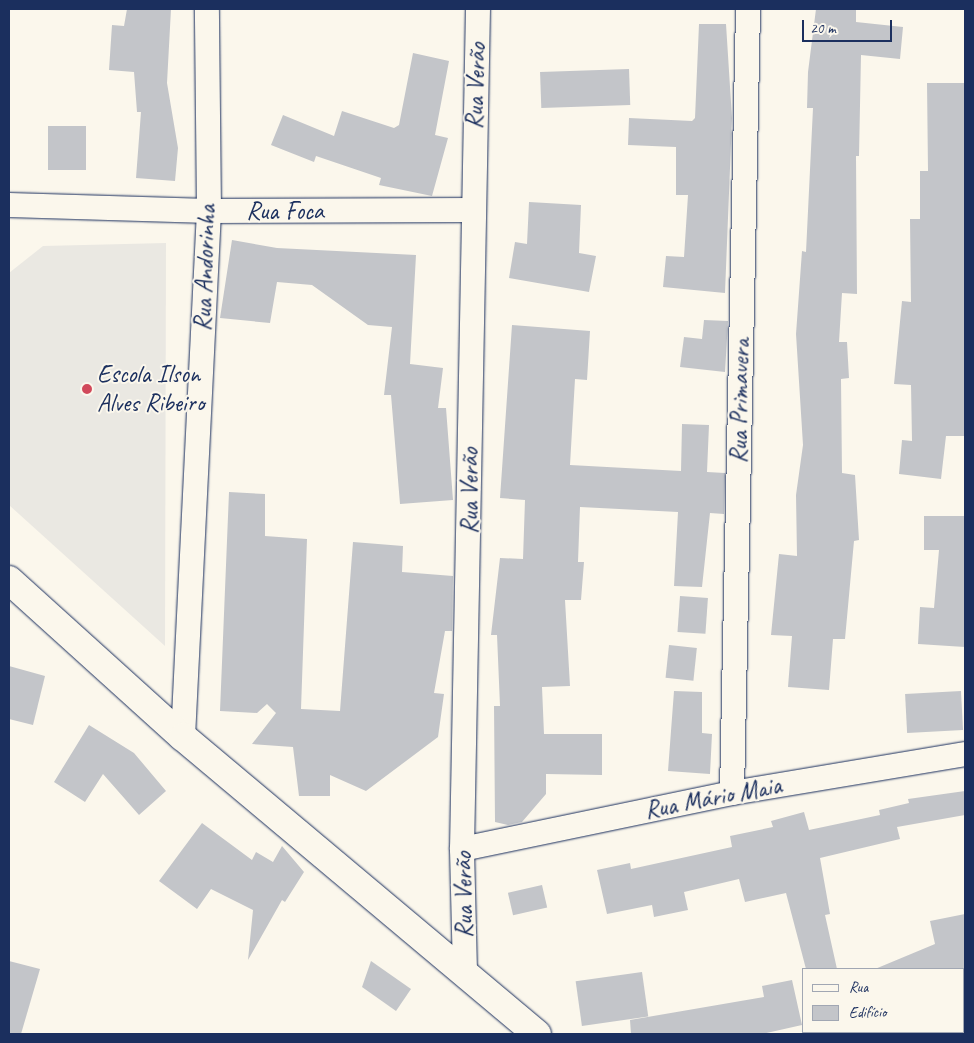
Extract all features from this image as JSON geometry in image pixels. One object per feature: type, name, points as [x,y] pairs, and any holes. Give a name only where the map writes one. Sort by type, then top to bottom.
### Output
[{"type":"street","name":"Rua Andorinha","points":[[183,737],[209,211],[207,9]]},
{"type":"street","name":"Rua Verão","points":[[465,972],[462,849],[472,210],[478,9]]},
{"type":"street","name":"Rua Primavera","points":[[732,793],[748,9]]},
{"type":"street","name":"Rua Foca","points":[[9,205],[209,211],[472,210]]},
{"type":"street","points":[[9,580],[183,737],[537,1034]]},
{"type":"street","name":"Rua Mário Maia","points":[[462,849],[732,793],[965,754]]},
{"type":"shaded area","name":"Escola Ilson Alves Ribeiro","points":[[166,243],[165,646],[9,505],[9,273],[43,246]]},
{"type":"building","points":[[127,9],[171,9],[167,83],[178,148],[175,181],[136,178],[141,112],[137,112],[134,72],[109,70],[112,25],[124,26]]},
{"type":"building","points":[[816,9],[856,9],[856,22],[903,27],[900,59],[861,55],[859,156],[856,156],[857,294],[842,293],[839,342],[847,342],[849,378],[841,379],[842,473],[855,475],[859,540],[854,541],[845,639],[833,639],[829,690],[788,687],[792,636],[771,635],[779,554],[797,556],[796,495],[803,445],[796,334],[802,251],[806,252],[813,108],[807,108],[808,72]]},
{"type":"building","points":[[699,24],[726,24],[732,118],[725,293],[663,287],[666,256],[684,257],[688,195],[676,195],[676,147],[628,145],[629,118],[692,121],[695,118]]},
{"type":"building","points":[[413,53],[449,61],[435,135],[448,138],[432,196],[379,185],[381,178],[316,156],[314,162],[271,145],[283,115],[334,136],[342,111],[394,128],[399,125]]},
{"type":"building","points":[[629,69],[630,105],[541,108],[540,72]]},
{"type":"building","points":[[927,83],[965,83],[965,436],[946,436],[941,479],[899,474],[902,440],[912,441],[911,385],[894,384],[902,301],[911,302],[910,219],[920,219],[920,171],[928,171]]},
{"type":"building","points":[[48,126],[86,126],[86,170],[48,170]]},
{"type":"building","points":[[529,202],[581,205],[579,253],[596,256],[589,292],[509,278],[515,242],[527,244]]},
{"type":"building","points":[[232,240],[277,248],[416,255],[410,364],[443,368],[438,408],[446,408],[453,500],[400,504],[391,395],[384,395],[392,327],[368,325],[312,285],[277,282],[270,323],[220,318]]},
{"type":"building","points":[[704,320],[728,321],[725,372],[680,367],[684,337],[702,339]]},
{"type":"building","points":[[512,325],[590,331],[587,380],[575,379],[570,465],[681,471],[682,424],[709,425],[707,472],[725,473],[724,514],[710,513],[702,587],[674,586],[678,512],[580,507],[578,562],[584,562],[581,600],[565,600],[570,686],[542,687],[544,734],[602,734],[602,775],[546,774],[546,794],[522,822],[508,825],[495,822],[494,706],[500,706],[497,635],[491,635],[500,558],[523,559],[525,500],[500,498]]},
{"type":"building","points":[[229,492],[265,494],[265,536],[307,539],[301,709],[340,711],[353,542],[403,546],[402,572],[453,576],[452,631],[445,631],[434,693],[444,694],[438,737],[366,791],[330,775],[330,796],[299,796],[293,747],[252,744],[276,713],[267,704],[257,713],[220,711]]},
{"type":"building","points":[[924,516],[965,516],[965,647],[918,644],[920,607],[934,608],[939,550],[924,550]]},
{"type":"building","points":[[680,596],[708,598],[705,634],[677,632]]},
{"type":"building","points":[[669,645],[697,648],[693,681],[666,678]]},
{"type":"building","points":[[9,666],[45,676],[33,725],[9,719]]},
{"type":"building","points":[[674,691],[702,692],[702,733],[712,734],[710,774],[668,771]]},
{"type":"building","points":[[961,691],[963,730],[907,733],[905,694]]},
{"type":"building","points":[[89,725],[134,753],[166,791],[139,815],[103,774],[85,802],[54,782]]},
{"type":"building","points":[[965,791],[965,815],[897,827],[900,839],[820,858],[830,914],[825,915],[837,968],[806,968],[786,893],[745,902],[739,879],[684,892],[688,910],[654,917],[652,905],[607,914],[597,870],[630,863],[631,869],[732,847],[730,836],[773,827],[771,821],[804,812],[809,830],[880,815],[879,810],[909,803],[908,799]]},
{"type":"building","points":[[202,823],[252,860],[256,852],[273,862],[282,846],[304,872],[285,902],[282,900],[248,960],[253,910],[211,889],[197,909],[159,881]]},
{"type":"building","points":[[542,885],[547,907],[513,915],[508,893]]},
{"type":"building","points":[[965,914],[965,969],[877,968],[935,944],[930,921]]},
{"type":"building","points":[[9,961],[40,969],[21,1034],[9,1034]]},
{"type":"building","points":[[371,961],[411,989],[396,1011],[362,987]]},
{"type":"building","points":[[642,972],[648,1017],[582,1026],[576,981]]},
{"type":"building","points":[[792,980],[802,1025],[762,1034],[631,1034],[630,1020],[764,997],[762,986]]},
{"type":"place","name":"Escola Ilson Alves Ribeiro","points":[[87,389]]}]
